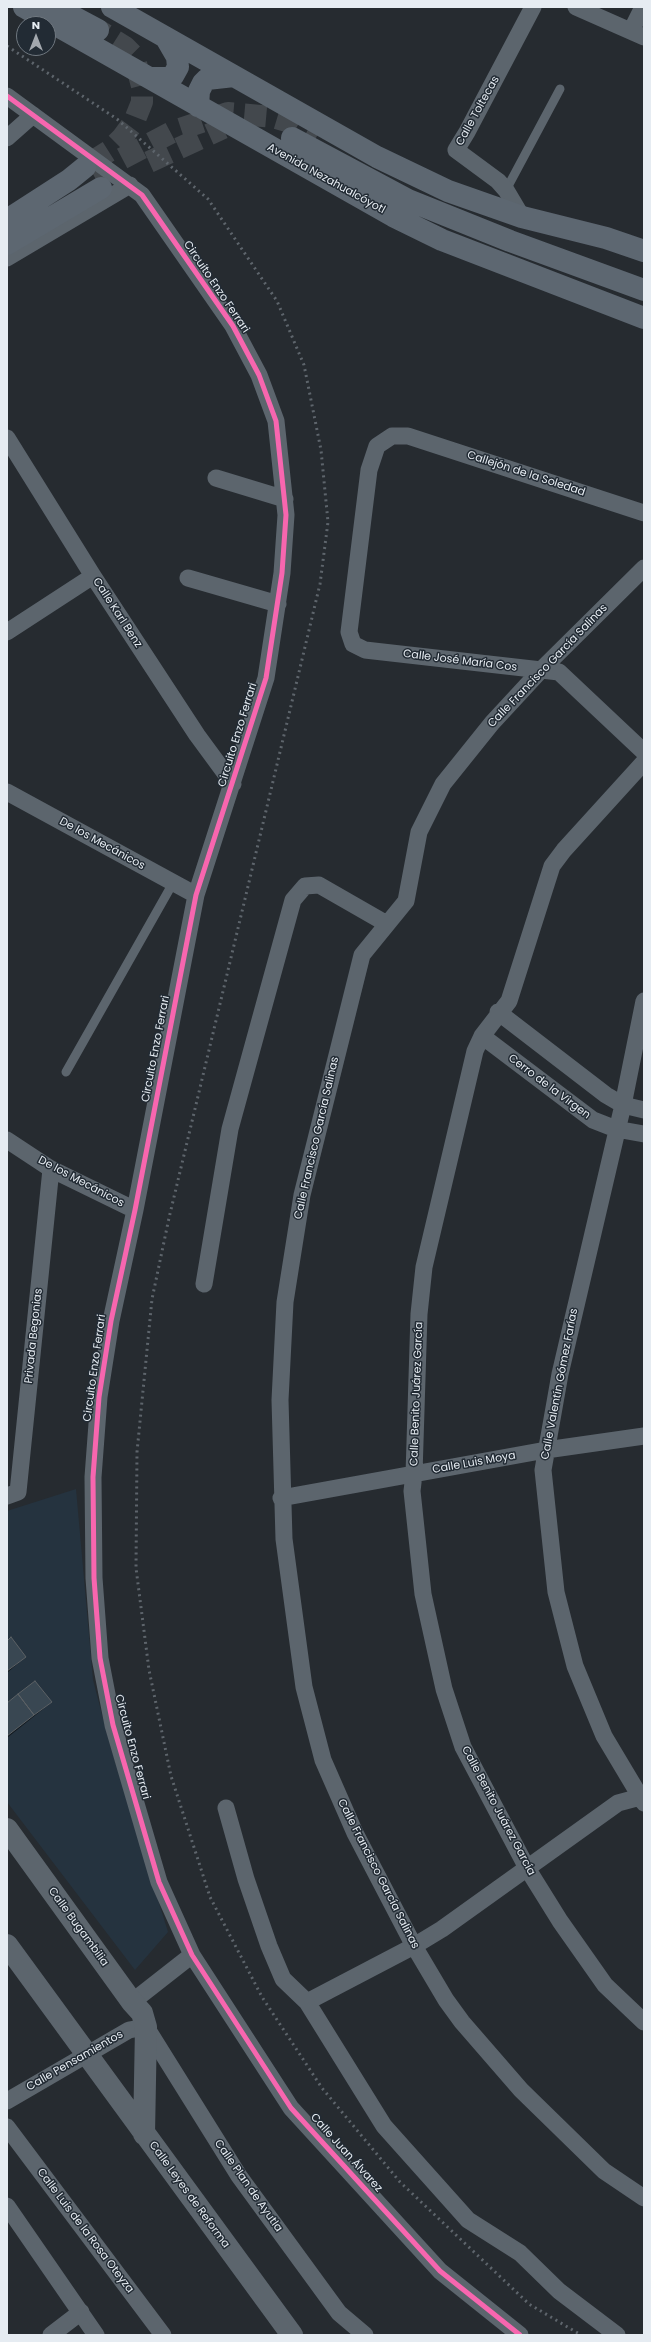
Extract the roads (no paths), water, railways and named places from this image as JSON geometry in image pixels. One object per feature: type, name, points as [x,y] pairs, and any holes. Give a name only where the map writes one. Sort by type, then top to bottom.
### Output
[{"type":"main road","name":"Avenida Nezahualcóyotl","points":[[24,7],[152,78],[198,106],[392,216],[442,240],[644,318]]},
{"type":"main road","points":[[55,7],[98,30]]},
{"type":"main road","points":[[112,7],[377,157],[448,191],[522,218],[606,238],[644,251]]},
{"type":"main road","points":[[152,78],[168,78],[173,76],[178,67],[177,57],[166,38]]},
{"type":"main road","points":[[198,106],[199,91],[207,79],[234,76]]},
{"type":"main road","points":[[317,136],[451,204],[644,274]]},
{"type":"main road","name":"Avenida Nezahualcóyotl","points":[[292,138],[408,200],[496,236],[644,290]]},
{"type":"main road","points":[[7,208],[80,180]]},
{"type":"main road","points":[[7,220],[80,180]]},
{"type":"main road","points":[[7,244],[80,180]]},
{"type":"street","name":"Calle Toltecas","points":[[522,218],[506,190],[498,181],[456,150],[533,7]]},
{"type":"street","points":[[576,7],[637,34],[643,7]]},
{"type":"street","name":"Circuito Enzo Ferrari","points":[[7,96],[142,194],[233,326],[259,375],[276,421],[285,499],[286,515],[282,573],[266,678],[196,895],[135,1210],[111,1322],[99,1397],[93,1477],[94,1578],[100,1658],[113,1725],[159,1882],[192,1955]]},
{"type":"street","points":[[7,138],[33,115]]},
{"type":"street","points":[[7,258],[130,185]]},
{"type":"street","name":"Callejón de la Soledad","points":[[365,650],[353,644],[349,632],[369,470],[377,446],[392,436],[408,436],[644,513]]},
{"type":"street","name":"Calle Karl Benz","points":[[7,438],[93,576],[197,735],[233,784]]},
{"type":"street","points":[[216,478],[285,499]]},
{"type":"street","name":"Calle Francisco García Salinas","points":[[644,568],[541,670],[492,723],[443,784],[419,832],[406,901],[362,955],[302,1195],[285,1302],[280,1400],[281,1498],[291,1601],[304,1687],[323,1760],[355,1833],[414,1946],[446,2000],[462,2022],[521,2090],[604,2171],[644,2198]]},
{"type":"street","points":[[7,632],[93,576]]},
{"type":"street","points":[[188,578],[278,604]]},
{"type":"street","name":"Calle José María Cos","points":[[365,650],[559,672],[644,752]]},
{"type":"street","name":"Calle Benito Juárez García","points":[[644,762],[564,850],[552,866],[509,1001],[498,1012],[482,1036],[474,1059],[424,1267],[419,1314],[414,1474],[412,1490],[423,1594],[444,1688],[463,1747],[527,1868],[560,1922],[605,1985],[644,2022]]},
{"type":"street","name":"De los Mecánicos","points":[[7,792],[196,895]]},
{"type":"street","points":[[204,1284],[230,1129],[293,900],[305,886],[319,884],[388,924]]},
{"type":"street","name":"Calle Valentín Gómez Farías","points":[[643,1799],[604,1736],[575,1666],[564,1628],[556,1592],[543,1470],[560,1374],[616,1129],[623,1105],[644,1001]]},
{"type":"street","points":[[498,1012],[606,1095],[623,1105],[644,1110]]},
{"type":"street","name":"Cerro de la Virgen","points":[[482,1036],[593,1120],[616,1129],[644,1134]]},
{"type":"street","name":"De los Mecánicos","points":[[7,1140],[51,1169],[135,1210]]},
{"type":"street","name":"Privada Begonias","points":[[7,1496],[18,1492],[51,1169]]},
{"type":"street","name":"Calle Luis Moya","points":[[281,1498],[546,1450],[644,1436]]},
{"type":"street","points":[[307,2002],[414,1946],[442,1929],[618,1803],[643,1799]]},
{"type":"street","points":[[226,1808],[246,1879],[269,1946],[283,1978],[307,2002],[384,2126],[468,2220],[520,2253],[559,2291],[617,2335]]},
{"type":"street","name":"Calle Bugambilia","points":[[7,1829],[132,2002],[142,2013],[146,2027]]},
{"type":"street","points":[[7,1945],[87,2054]]},
{"type":"street","points":[[132,2002],[192,1955]]},
{"type":"street","name":"Calle Juan Álvarez","points":[[192,1955],[291,2108],[440,2271],[520,2335]]},
{"type":"street","points":[[144,2134],[146,2027]]},
{"type":"street","name":"Calle Pensamientos","points":[[7,2101],[129,2030],[146,2027]]},
{"type":"street","name":"Calle Plan de Ayutla","points":[[146,2027],[239,2176],[339,2313],[365,2335]]},
{"type":"street","name":"Calle Leyes de Reforma","points":[[87,2054],[292,2335]]},
{"type":"street","name":"Calle Luis de la Rosa Oteyza","points":[[7,2127],[163,2335]]},
{"type":"street","points":[[10,2217],[96,2335]]},
{"type":"street","points":[[52,2335],[80,2312]]},
{"type":"lane","points":[[506,190],[560,89]]},
{"type":"lane","points":[[66,1072],[173,883]]},
{"type":"tunnel","points":[[90,163],[109,151],[122,138],[134,122],[142,102],[142,86],[134,56],[125,47],[98,30]]},
{"type":"tunnel","points":[[93,174],[174,131],[228,113],[273,117],[293,123],[317,136]]},
{"type":"tunnel","points":[[149,162],[223,128]]},
{"type":"railway","points":[[7,46],[117,119],[208,199],[277,301],[304,365],[321,450],[328,522],[320,584],[169,1218],[152,1299],[137,1452],[136,1568],[149,1670],[171,1776],[210,1897],[262,1997],[322,2088],[400,2182],[529,2304],[581,2335]]}]
